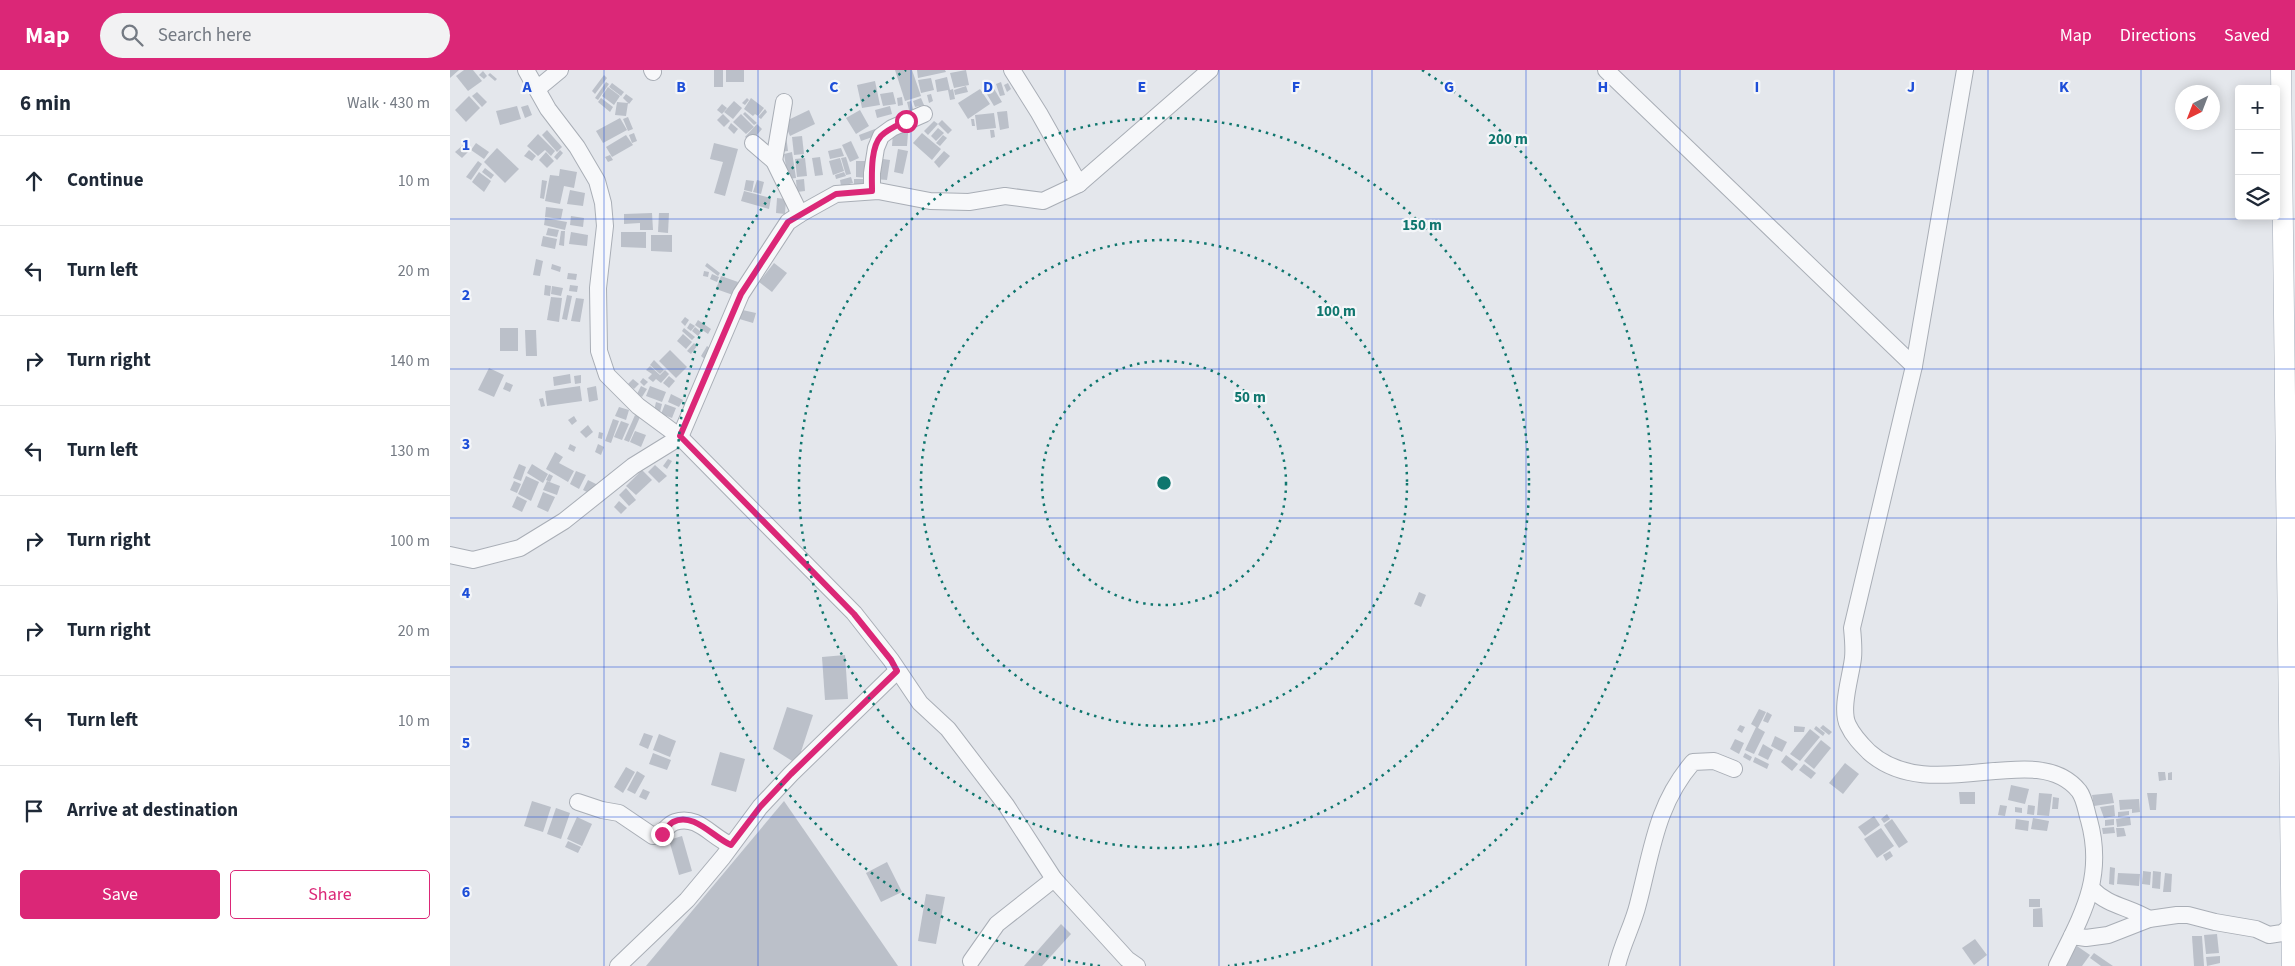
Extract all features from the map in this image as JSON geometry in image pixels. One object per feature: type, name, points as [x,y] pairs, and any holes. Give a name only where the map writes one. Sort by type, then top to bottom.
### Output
[{"type":"main road","points":[[2281,70],[2292,966]]},
{"type":"street","points":[[526,70],[548,109],[577,147],[597,181],[603,202],[605,226],[598,288],[599,351],[606,375],[638,406],[680,436],[854,614],[891,660],[920,703],[948,729],[1006,805],[1054,879],[1127,959],[1137,966]]},
{"type":"street","points":[[537,90],[560,70]]},
{"type":"street","points":[[1012,70],[1039,112],[1078,184]]},
{"type":"street","points":[[450,555],[473,560],[520,548],[564,522],[633,466],[680,436],[741,294],[788,222],[800,214],[836,194],[872,191],[930,201],[969,202],[1005,196],[1043,201],[1078,184],[1210,70]]},
{"type":"street","points":[[1606,70],[1914,366]]},
{"type":"street","points":[[1964,70],[1914,366],[1852,628],[1853,657],[1846,707],[1847,723],[1854,737],[1879,761],[1914,774],[1955,776],[2016,769],[2046,772],[2060,776],[2080,793],[2090,824],[2094,859],[2092,889],[2076,931],[2057,966]]},
{"type":"street","points":[[774,161],[784,102]]},
{"type":"street","points":[[872,191],[873,165],[880,136],[892,128],[924,114]]},
{"type":"street","points":[[753,144],[774,161],[800,214]]},
{"type":"street","points":[[618,966],[686,900],[760,807],[791,774],[897,671]]},
{"type":"street","points":[[1617,966],[1621,948],[1638,907],[1654,834],[1664,805],[1680,778],[1693,762],[1714,761],[1734,769]]},
{"type":"street","points":[[578,802],[602,810],[619,813],[653,836],[662,834],[673,822],[687,820],[701,824],[720,841],[731,845]]},
{"type":"street","points":[[971,961],[997,924],[1054,879]]},
{"type":"street","points":[[2092,889],[2105,900],[2139,912],[2149,919]]},
{"type":"street","points":[[2072,936],[2086,938],[2108,935],[2149,919],[2188,914],[2215,922],[2256,929],[2269,935],[2282,933],[2291,926]]},
{"type":"building","points":[[450,70],[459,70],[450,78]]},
{"type":"building","points":[[464,70],[473,70],[482,81],[468,91],[456,76]]},
{"type":"building","points":[[714,70],[723,70],[723,87],[714,87]]},
{"type":"building","points":[[726,70],[744,70],[744,82],[726,82]]},
{"type":"building","points":[[895,70],[912,70],[921,96],[905,101]]},
{"type":"building","points":[[917,70],[945,70],[946,72],[918,78]]},
{"type":"building","points":[[966,70],[969,85],[954,88],[950,73]]},
{"type":"building","points":[[483,71],[487,76],[484,79],[479,75]]},
{"type":"building","points":[[490,73],[497,79],[495,81],[488,75]]},
{"type":"building","points":[[604,75],[607,78],[595,94],[592,91]]},
{"type":"building","points":[[947,77],[950,90],[953,89],[955,99],[950,100],[948,90],[937,92],[935,80]]},
{"type":"building","points":[[931,78],[934,90],[921,93],[918,80]]},
{"type":"building","points":[[875,81],[880,105],[862,108],[857,85]]},
{"type":"building","points":[[606,82],[609,84],[598,100],[595,98]]},
{"type":"building","points":[[1001,82],[1005,95],[1000,96],[996,84]]},
{"type":"building","points":[[612,83],[624,92],[621,96],[609,87]]},
{"type":"building","points":[[1008,83],[1011,89],[1007,92],[1004,85]]},
{"type":"building","points":[[966,86],[968,92],[955,95],[954,90]]},
{"type":"building","points":[[608,87],[620,96],[614,105],[602,96]]},
{"type":"building","points":[[993,87],[1002,102],[994,106],[985,91]]},
{"type":"building","points":[[980,89],[990,104],[968,119],[958,103]]},
{"type":"building","points":[[477,92],[487,102],[482,107],[472,96]]},
{"type":"building","points":[[893,92],[896,104],[883,106],[880,94]]},
{"type":"building","points":[[626,94],[633,99],[629,104],[623,98]]},
{"type":"building","points":[[931,94],[933,101],[929,103],[927,95]]},
{"type":"building","points":[[469,96],[480,108],[466,122],[455,110]]},
{"type":"building","points":[[902,97],[903,105],[898,106],[897,98]]},
{"type":"building","points":[[601,98],[613,107],[610,112],[598,102]]},
{"type":"building","points":[[747,98],[749,100],[745,105],[742,103]]},
{"type":"building","points":[[751,98],[764,108],[758,116],[755,114],[753,116],[744,109]]},
{"type":"building","points":[[921,98],[924,105],[915,107],[913,101]]},
{"type":"building","points":[[734,101],[742,108],[733,119],[724,112]]},
{"type":"building","points":[[911,101],[914,113],[910,114],[907,102]]},
{"type":"building","points":[[617,102],[628,103],[626,116],[615,115]]},
{"type":"building","points":[[722,104],[727,108],[722,114],[717,110]]},
{"type":"building","points":[[528,105],[532,115],[525,118],[521,107]]},
{"type":"building","points":[[517,106],[521,119],[500,125],[496,111]]},
{"type":"building","points":[[890,106],[892,114],[877,118],[875,110]]},
{"type":"building","points":[[765,109],[767,112],[761,119],[758,117]]},
{"type":"building","points":[[809,110],[815,124],[790,136],[784,122]]},
{"type":"building","points":[[860,110],[869,126],[856,134],[846,118]]},
{"type":"building","points":[[1007,111],[1009,128],[1000,130],[997,112]]},
{"type":"building","points":[[745,112],[757,123],[754,125],[743,114]]},
{"type":"building","points":[[994,113],[996,128],[977,130],[975,115]]},
{"type":"building","points":[[723,114],[730,121],[724,127],[717,120]]},
{"type":"building","points":[[741,114],[754,127],[746,134],[733,122]]},
{"type":"building","points":[[628,117],[633,129],[628,131],[623,119]]},
{"type":"building","points":[[620,118],[627,130],[603,143],[596,131]]},
{"type":"building","points":[[971,119],[974,119],[975,126],[972,126]]},
{"type":"building","points":[[942,120],[952,130],[948,134],[938,124]]},
{"type":"building","points":[[934,121],[938,124],[928,135],[924,131]]},
{"type":"building","points":[[731,123],[738,129],[734,134],[728,128]]},
{"type":"building","points":[[757,124],[762,129],[751,142],[745,137]]},
{"type":"building","points":[[938,128],[944,133],[936,141],[931,136]]},
{"type":"building","points":[[875,129],[878,135],[861,141],[859,135]]},
{"type":"building","points":[[547,130],[562,147],[557,152],[542,135]]},
{"type":"building","points":[[990,130],[994,130],[995,137],[991,138]]},
{"type":"building","points":[[893,132],[908,133],[907,146],[892,146]]},
{"type":"building","points":[[634,133],[637,141],[632,143],[629,135]]},
{"type":"building","points":[[922,133],[941,149],[932,160],[913,143]]},
{"type":"building","points":[[538,134],[555,151],[551,156],[545,150],[538,156],[527,146]]},
{"type":"building","points":[[626,135],[633,145],[612,157],[606,147]]},
{"type":"building","points":[[786,135],[788,151],[780,152]]},
{"type":"building","points":[[943,135],[947,138],[940,146],[936,143]]},
{"type":"building","points":[[802,136],[804,154],[794,155],[792,137]]},
{"type":"building","points":[[851,141],[859,158],[850,162],[842,145]]},
{"type":"building","points":[[476,143],[489,152],[484,159],[471,150]]},
{"type":"building","points":[[714,143],[738,149],[725,196],[714,193],[723,162],[710,159]]},
{"type":"building","points":[[463,145],[469,151],[462,158],[455,152]]},
{"type":"building","points":[[497,148],[519,169],[505,183],[484,162]]},
{"type":"building","points":[[841,148],[844,156],[830,159],[828,151]]},
{"type":"building","points":[[898,149],[908,151],[903,174],[894,172]]},
{"type":"building","points":[[529,150],[536,156],[532,161],[524,156]]},
{"type":"building","points":[[560,150],[563,153],[557,160],[554,157]]},
{"type":"building","points":[[944,151],[950,156],[939,168],[934,162]]},
{"type":"building","points":[[546,152],[554,161],[547,168],[539,160]]},
{"type":"building","points":[[792,152],[796,178],[788,179],[784,154]]},
{"type":"building","points":[[610,155],[613,160],[608,162],[605,157]]},
{"type":"building","points":[[820,157],[823,175],[815,176],[812,158]]},
{"type":"building","points":[[846,157],[851,174],[846,175],[841,158]]},
{"type":"building","points":[[805,158],[807,176],[797,177],[795,159]]},
{"type":"building","points":[[840,158],[844,171],[833,175],[829,161]]},
{"type":"building","points":[[876,158],[890,160],[887,180],[874,179]]},
{"type":"building","points":[[478,161],[482,164],[471,180],[466,177]]},
{"type":"building","points":[[856,161],[868,161],[868,178],[856,177]]},
{"type":"building","points":[[485,168],[494,175],[491,179],[482,172]]},
{"type":"building","points":[[560,169],[577,172],[574,188],[564,186],[560,204],[545,201],[550,175],[559,176]]},
{"type":"building","points":[[479,172],[491,181],[484,192],[472,182]]},
{"type":"building","points":[[844,172],[846,176],[836,179],[835,175]]},
{"type":"building","points":[[851,177],[853,183],[841,186],[840,180]]},
{"type":"building","points":[[804,179],[805,191],[797,192],[796,180]]},
{"type":"building","points":[[854,179],[868,179],[868,186],[854,186]]},
{"type":"building","points":[[542,180],[547,181],[544,199],[540,198]]},
{"type":"building","points":[[746,180],[754,181],[752,192],[744,190]]},
{"type":"building","points":[[757,180],[764,182],[761,194],[753,192]]},
{"type":"building","points":[[570,190],[585,193],[583,206],[567,204]]},
{"type":"building","points":[[744,191],[771,198],[769,209],[741,201]]},
{"type":"building","points":[[777,198],[786,199],[785,214],[776,213]]},
{"type":"building","points":[[546,207],[563,209],[561,219],[545,217]]},
{"type":"building","points":[[652,213],[653,230],[640,230],[640,223],[624,224],[624,214]]},
{"type":"building","points":[[659,213],[669,213],[668,233],[658,232]]},
{"type":"building","points":[[571,216],[584,218],[583,227],[570,225]]},
{"type":"building","points":[[545,218],[567,222],[565,230],[544,225]]},
{"type":"building","points":[[548,228],[559,230],[557,237],[546,235]]},
{"type":"building","points":[[561,231],[565,231],[564,246],[559,245]]},
{"type":"building","points":[[571,232],[588,235],[587,246],[569,244]]},
{"type":"building","points":[[621,232],[646,232],[646,248],[621,247]]},
{"type":"building","points":[[651,235],[672,235],[672,252],[651,251]]},
{"type":"building","points":[[543,236],[557,239],[555,249],[541,246]]},
{"type":"building","points":[[536,259],[543,261],[540,276],[533,275]]},
{"type":"building","points":[[707,263],[720,273],[718,276],[705,266]]},
{"type":"building","points":[[774,263],[787,273],[772,292],[759,282]]},
{"type":"building","points":[[552,264],[561,267],[560,272],[551,269]]},
{"type":"building","points":[[704,271],[709,272],[708,277],[703,276]]},
{"type":"building","points":[[568,273],[577,274],[576,280],[567,279]]},
{"type":"building","points":[[712,274],[719,277],[717,282],[710,279]]},
{"type":"building","points":[[721,276],[738,282],[733,295],[716,289]]},
{"type":"building","points":[[545,285],[551,286],[550,296],[544,295]]},
{"type":"building","points":[[570,285],[578,286],[577,292],[569,291]]},
{"type":"building","points":[[552,286],[563,288],[561,296],[551,294]]},
{"type":"building","points":[[567,295],[572,296],[567,320],[562,319]]},
{"type":"building","points":[[551,297],[562,298],[559,322],[547,320]]},
{"type":"building","points":[[576,298],[584,299],[580,322],[571,321]]},
{"type":"building","points":[[738,309],[756,313],[753,323],[736,318]]},
{"type":"building","points":[[685,317],[689,320],[685,326],[681,322]]},
{"type":"building","points":[[698,320],[711,329],[708,334],[695,325]]},
{"type":"building","points":[[690,323],[695,326],[691,331],[687,328]]},
{"type":"building","points":[[695,327],[701,332],[698,336],[692,331]]},
{"type":"building","points":[[500,328],[518,328],[518,351],[500,351]]},
{"type":"building","points":[[684,328],[695,337],[692,340],[682,331]]},
{"type":"building","points":[[525,330],[536,330],[537,356],[526,356]]},
{"type":"building","points":[[683,334],[692,342],[686,349],[677,341]]},
{"type":"building","points":[[694,343],[697,346],[691,354],[687,351]]},
{"type":"building","points":[[707,346],[714,351],[707,361],[701,356]]},
{"type":"building","points":[[670,350],[687,367],[676,378],[659,361]]},
{"type":"building","points":[[654,360],[664,370],[660,374],[650,365]]},
{"type":"building","points":[[650,366],[660,375],[665,370],[669,374],[661,383],[656,379],[653,382],[648,378],[652,374],[646,370]]},
{"type":"building","points":[[489,368],[504,375],[494,397],[478,390]]},
{"type":"building","points":[[570,374],[571,383],[554,386],[553,377]]},
{"type":"building","points":[[581,375],[581,383],[575,384],[574,376]]},
{"type":"building","points":[[669,376],[675,381],[669,388],[663,383]]},
{"type":"building","points":[[643,378],[648,382],[644,386],[640,382]]},
{"type":"building","points":[[633,379],[639,384],[634,389],[628,384]]},
{"type":"building","points":[[506,382],[513,385],[510,392],[503,389]]},
{"type":"building","points":[[580,386],[582,401],[547,406],[545,391]]},
{"type":"building","points":[[596,386],[598,400],[589,402],[587,388]]},
{"type":"building","points":[[641,386],[647,389],[642,397],[637,394]]},
{"type":"building","points":[[650,386],[666,392],[662,402],[646,396]]},
{"type":"building","points":[[671,394],[683,400],[679,407],[668,402]]},
{"type":"building","points":[[543,398],[545,406],[541,407],[539,399]]},
{"type":"building","points":[[656,402],[662,404],[660,412],[654,411]]},
{"type":"building","points":[[665,404],[676,408],[672,418],[661,414]]},
{"type":"building","points":[[619,407],[629,410],[626,420],[615,416]]},
{"type":"building","points":[[635,415],[640,417],[629,442],[624,440]]},
{"type":"building","points":[[574,416],[577,421],[572,425],[568,420]]},
{"type":"building","points":[[613,419],[619,421],[611,443],[605,441]]},
{"type":"building","points":[[621,421],[629,424],[622,440],[614,437]]},
{"type":"building","points":[[588,425],[593,432],[586,438],[580,432]]},
{"type":"building","points":[[635,431],[646,435],[641,447],[630,442]]},
{"type":"building","points":[[599,432],[603,433],[602,439],[598,438]]},
{"type":"building","points":[[570,444],[576,447],[574,452],[568,449]]},
{"type":"building","points":[[598,444],[604,447],[601,455],[595,452]]},
{"type":"building","points":[[555,452],[563,457],[559,463],[574,471],[568,482],[546,469]]},
{"type":"building","points":[[668,459],[672,461],[667,469],[663,466]]},
{"type":"building","points":[[519,464],[526,467],[521,481],[513,478]]},
{"type":"building","points":[[532,464],[548,474],[543,483],[527,473]]},
{"type":"building","points":[[655,465],[667,476],[659,483],[648,472]]},
{"type":"building","points":[[642,470],[652,480],[636,495],[626,486]]},
{"type":"building","points":[[576,471],[586,475],[579,489],[570,484]]},
{"type":"building","points":[[549,474],[553,476],[550,482],[546,480]]},
{"type":"building","points":[[526,476],[539,482],[531,501],[518,494]]},
{"type":"building","points":[[588,480],[598,485],[593,495],[583,490]]},
{"type":"building","points":[[514,481],[521,484],[517,493],[510,490]]},
{"type":"building","points":[[547,481],[560,486],[557,495],[543,490]]},
{"type":"building","points":[[626,488],[636,500],[629,506],[619,495]]},
{"type":"building","points":[[543,492],[555,497],[548,512],[537,507]]},
{"type":"building","points":[[517,496],[527,501],[522,512],[512,507]]},
{"type":"building","points":[[619,501],[627,508],[621,514],[614,507]]},
{"type":"building","points":[[1419,592],[1426,595],[1421,607],[1414,604]]},
{"type":"building","points":[[845,655],[848,699],[825,700],[822,657]]},
{"type":"building","points":[[787,707],[813,715],[797,764],[773,749]]},
{"type":"building","points":[[1759,709],[1766,712],[1758,728],[1765,732],[1754,754],[1745,750],[1756,727],[1751,724]]},
{"type":"building","points":[[1767,712],[1772,715],[1768,723],[1763,721]]},
{"type":"building","points":[[1740,725],[1745,727],[1742,733],[1737,730]]},
{"type":"building","points":[[1823,725],[1832,732],[1829,735],[1820,728]]},
{"type":"building","points":[[1794,726],[1805,727],[1804,732],[1794,732]]},
{"type":"building","points":[[1816,726],[1825,733],[1823,736],[1814,729]]},
{"type":"building","points":[[1810,729],[1820,737],[1800,761],[1790,754]]},
{"type":"building","points":[[644,733],[653,736],[648,749],[639,745]]},
{"type":"building","points":[[659,734],[676,741],[670,757],[653,750]]},
{"type":"building","points":[[1775,736],[1787,742],[1782,752],[1771,746]]},
{"type":"building","points":[[1735,739],[1744,743],[1739,754],[1730,749]]},
{"type":"building","points":[[1821,740],[1831,748],[1814,769],[1804,761]]},
{"type":"building","points":[[1763,744],[1773,750],[1768,760],[1758,755]]},
{"type":"building","points":[[720,752],[745,759],[736,792],[711,785]]},
{"type":"building","points":[[653,753],[671,760],[667,770],[649,764]]},
{"type":"building","points":[[1745,753],[1752,757],[1750,761],[1743,757]]},
{"type":"building","points":[[1786,755],[1798,764],[1792,771],[1781,762]]},
{"type":"building","points":[[1755,757],[1769,764],[1767,769],[1753,762]]},
{"type":"building","points":[[1845,763],[1859,774],[1843,794],[1829,783]]},
{"type":"building","points":[[1804,764],[1816,773],[1811,779],[1799,770]]},
{"type":"building","points":[[626,767],[635,772],[623,793],[614,787]]},
{"type":"building","points":[[637,771],[645,776],[635,794],[627,790]]},
{"type":"building","points":[[2158,772],[2165,772],[2166,780],[2159,781]]},
{"type":"building","points":[[2172,772],[2172,780],[2168,780],[2168,773]]},
{"type":"building","points":[[2011,785],[2029,789],[2025,804],[2008,800]]},
{"type":"building","points":[[643,789],[650,792],[646,800],[639,797]]},
{"type":"building","points":[[1959,792],[1975,792],[1975,804],[1960,804]]},
{"type":"building","points":[[2039,793],[2052,794],[2049,816],[2037,815]]},
{"type":"building","points":[[2112,793],[2114,803],[2094,806],[2092,795]]},
{"type":"building","points":[[2147,793],[2157,793],[2156,810],[2150,810]]},
{"type":"building","points":[[2053,797],[2059,798],[2058,809],[2052,809]]},
{"type":"building","points":[[2139,799],[2140,812],[2132,813],[2132,809],[2120,810],[2119,800]]},
{"type":"building","points":[[532,801],[551,807],[543,832],[524,826]]},
{"type":"building","points":[[784,801],[898,966],[646,966]]},
{"type":"building","points":[[2000,805],[2007,806],[2005,816],[1998,815]]},
{"type":"building","points":[[2028,805],[2035,806],[2034,815],[2027,814]]},
{"type":"building","points":[[2114,805],[2115,816],[2104,818],[2100,807]]},
{"type":"building","points":[[2015,807],[2022,808],[2022,813],[2015,812]]},
{"type":"building","points":[[556,808],[570,813],[561,839],[547,834]]},
{"type":"building","points":[[2129,811],[2129,815],[2118,817],[2118,812]]},
{"type":"building","points":[[1887,814],[1890,819],[1884,823],[1881,819]]},
{"type":"building","points":[[1874,816],[1880,825],[1865,836],[1858,827]]},
{"type":"building","points":[[577,817],[592,824],[582,846],[567,839]]},
{"type":"building","points":[[2130,817],[2131,825],[2117,827],[2116,819]]},
{"type":"building","points":[[2033,818],[2049,821],[2047,831],[2031,829]]},
{"type":"building","points":[[1892,819],[1908,842],[1899,848],[1884,825]]},
{"type":"building","points":[[2016,819],[2029,821],[2028,831],[2015,829]]},
{"type":"building","points":[[2114,819],[2114,825],[2105,826],[2105,820]]},
{"type":"building","points":[[2114,827],[2115,833],[2103,834],[2102,828]]},
{"type":"building","points":[[1881,828],[1894,846],[1877,858],[1864,839]]},
{"type":"building","points":[[2116,828],[2124,828],[2126,836],[2117,837]]},
{"type":"building","points":[[682,836],[692,871],[679,875],[669,840]]},
{"type":"building","points":[[568,841],[581,847],[578,853],[565,847]]},
{"type":"building","points":[[1890,851],[1893,856],[1886,861],[1883,855]]},
{"type":"building","points":[[887,862],[902,892],[881,902],[866,873]]},
{"type":"building","points":[[2110,867],[2115,868],[2114,885],[2109,884]]},
{"type":"building","points":[[2143,871],[2151,872],[2150,885],[2142,884]]},
{"type":"building","points":[[2153,871],[2161,872],[2160,889],[2152,888]]},
{"type":"building","points":[[2118,873],[2140,874],[2139,886],[2117,884]]},
{"type":"building","points":[[2165,873],[2172,874],[2171,892],[2163,892]]},
{"type":"building","points":[[926,894],[945,897],[936,944],[918,941]]},
{"type":"building","points":[[2029,899],[2040,899],[2040,907],[2029,907]]},
{"type":"building","points":[[2042,908],[2043,927],[2033,927],[2033,909]]},
{"type":"building","points":[[1061,924],[1071,934],[1042,966],[1024,966]]},
{"type":"building","points":[[2217,934],[2219,953],[2206,954],[2204,935]]},
{"type":"building","points":[[2192,936],[2202,936],[2204,966],[2194,966]]},
{"type":"building","points":[[1975,939],[1987,955],[1974,965],[1962,948]]},
{"type":"building","points":[[2077,946],[2090,955],[2082,966],[2064,966]]},
{"type":"building","points":[[2094,953],[2113,966],[2101,966],[2090,958]]},
{"type":"building","points":[[2220,956],[2220,963],[2207,966],[2206,957]]},
{"type":"route","points":[[662,834],[673,822],[687,820],[701,824],[720,841],[731,845],[760,807],[791,774],[897,671],[891,660],[854,614],[680,436],[732,319],[741,294],[758,264],[788,222],[836,194],[872,191],[872,173],[880,136],[906,121]]}]
